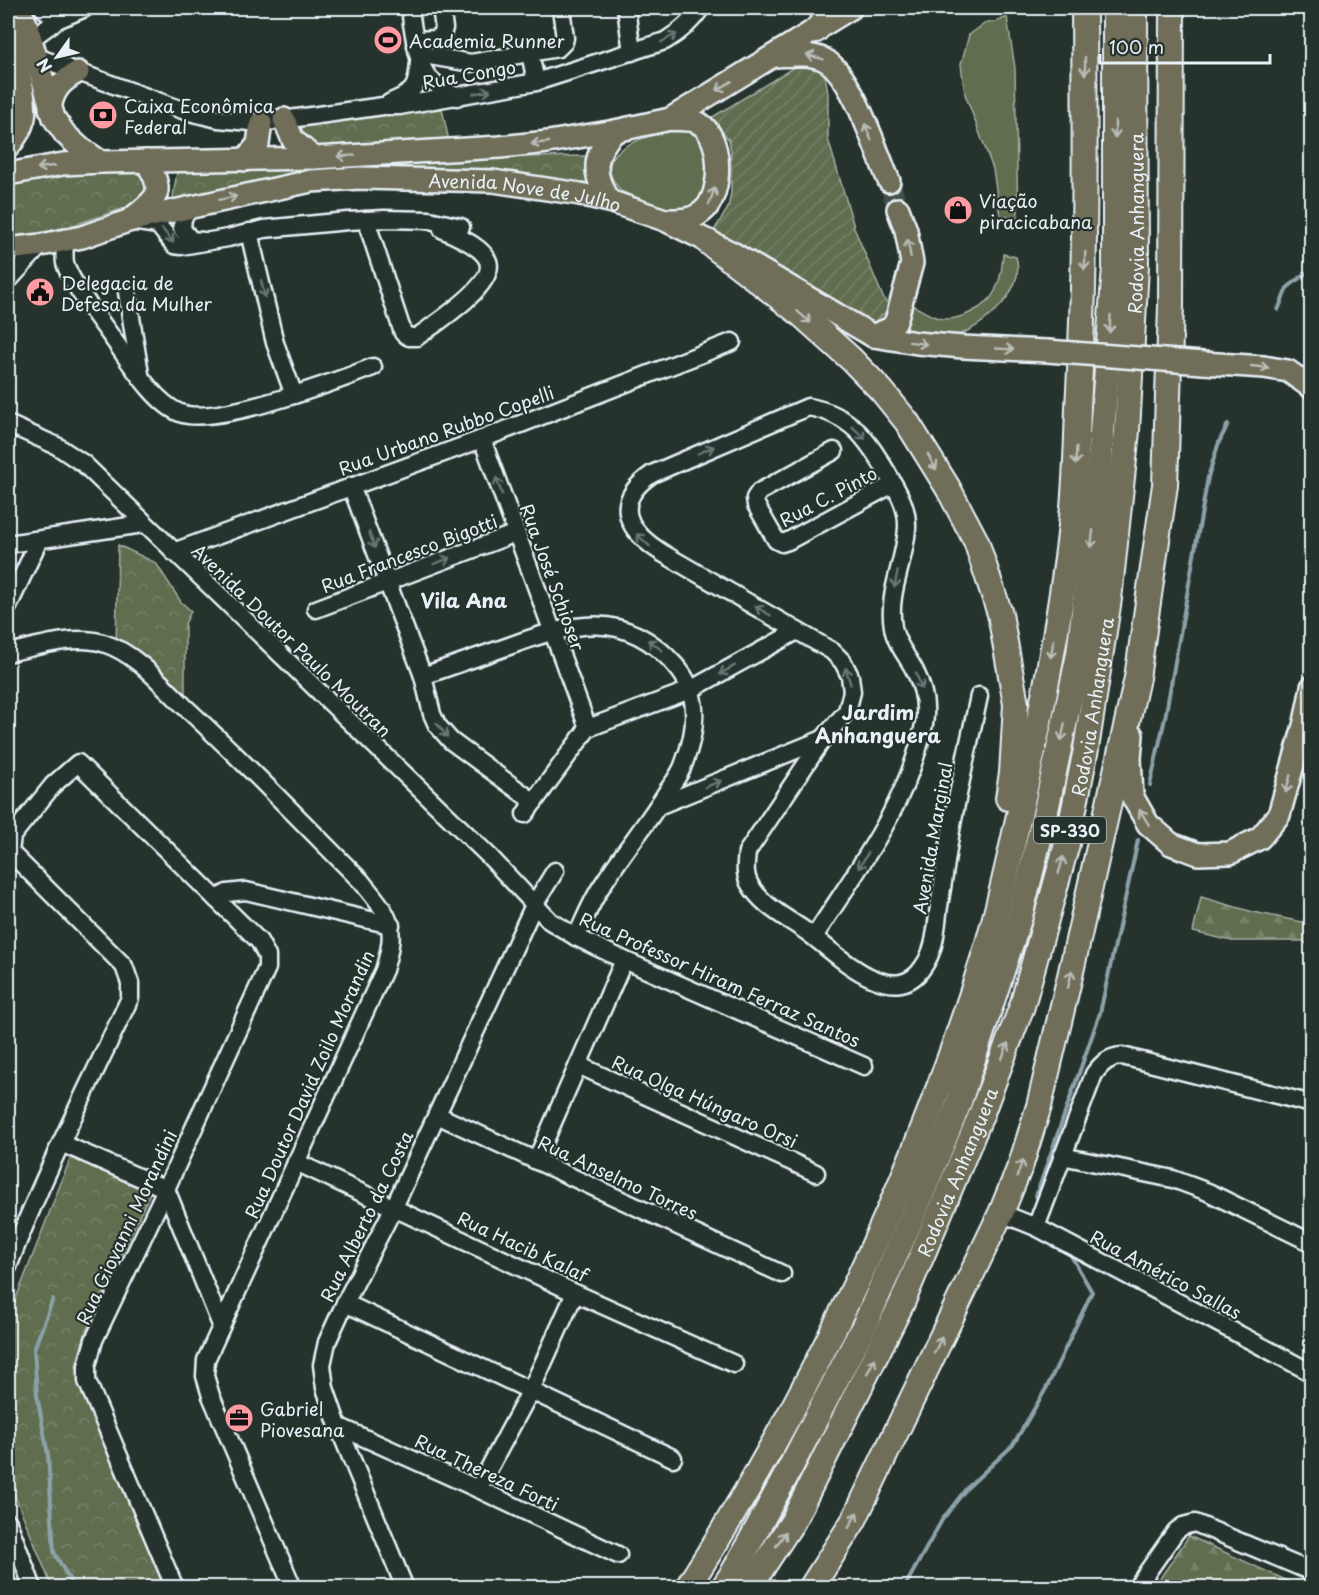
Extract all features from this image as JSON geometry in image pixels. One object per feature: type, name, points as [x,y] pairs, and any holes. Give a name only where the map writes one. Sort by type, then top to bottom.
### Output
[{"type":"highway","points":[[816,30],[837,8]]},
{"type":"highway","points":[[687,1587],[750,1487],[798,1398],[864,1264],[923,1128],[959,1029],[988,942],[1008,864],[1037,734],[1073,506],[1085,249],[1084,8]]},
{"type":"highway","name":"Rodovia Anhanguera","points":[[723,1587],[798,1455],[865,1324],[958,1105],[1020,916],[1045,815],[1079,654],[1097,495],[1115,267],[1115,8]]},
{"type":"highway","name":"Rodovia Anhanguera","points":[[749,1587],[793,1521],[902,1303],[981,1115],[1022,1006],[1067,844],[1086,749],[1109,599],[1127,431],[1136,266],[1135,8]]},
{"type":"highway","points":[[811,1587],[854,1520],[1001,1214],[1021,1164],[1039,1106],[1062,1014],[1137,678],[1165,474],[1171,306],[1172,8]]},
{"type":"highway","points":[[708,242],[802,315],[882,391],[907,422],[948,488],[976,541],[1000,614],[1016,705],[1012,773],[1004,828],[959,1029]]},
{"type":"main road","points":[[8,147],[15,139],[24,118],[19,8]]},
{"type":"main road","name":"Avenida Nove de Julho","points":[[8,174],[63,164],[314,158],[500,147],[615,131],[670,119],[851,8]]},
{"type":"main road","points":[[19,41],[52,114],[65,134],[101,162]]},
{"type":"main road","points":[[774,56],[815,56],[826,60],[834,67],[852,93],[889,181]]},
{"type":"main road","points":[[24,118],[36,128],[42,128],[52,114],[55,89],[61,82],[78,72]]},
{"type":"main road","points":[[284,119],[293,140],[314,158]]},
{"type":"main road","points":[[665,220],[685,220],[703,212],[709,205],[716,184],[716,150],[712,136],[694,121],[670,119]]},
{"type":"main road","points":[[245,160],[258,144],[261,123]]},
{"type":"main road","points":[[609,201],[598,181],[596,171],[599,154],[615,131]]},
{"type":"main road","points":[[128,221],[150,203],[157,193],[158,181],[146,161]]},
{"type":"main road","name":"Avenida Nove de Julho","points":[[8,249],[64,240],[128,221],[311,181],[360,178],[493,181],[542,187],[609,201],[665,220],[770,274],[873,336]]},
{"type":"main road","points":[[873,336],[891,328],[896,321],[912,263],[906,230],[898,209]]},
{"type":"main road","points":[[873,336],[963,347],[1264,367],[1287,371],[1311,388]]},
{"type":"main road","points":[[1137,678],[1130,758],[1132,796],[1148,824],[1171,844],[1197,854],[1230,853],[1260,837],[1279,815],[1305,722],[1311,687]]},
{"type":"street","points":[[43,8],[57,20]]},
{"type":"street","points":[[19,41],[85,8]]},
{"type":"street","points":[[383,106],[414,90],[417,81],[417,52],[411,8]]},
{"type":"street","points":[[417,52],[442,35],[444,28],[441,8]]},
{"type":"street","points":[[417,52],[471,63],[558,48],[564,42],[561,8]]},
{"type":"street","points":[[626,8],[632,52]]},
{"type":"street","name":"Rua Congo","points":[[19,41],[78,72],[185,111],[218,119],[261,123],[383,106],[399,106],[536,82],[664,41],[692,22],[701,8]]},
{"type":"street","points":[[417,52],[426,77],[457,97]]},
{"type":"street","points":[[530,52],[536,82]]},
{"type":"street","points":[[193,206],[183,217],[182,229],[191,240],[208,242]]},
{"type":"street","points":[[128,221],[158,225],[174,245],[181,246],[291,225],[366,220],[429,220],[461,227]]},
{"type":"street","points":[[366,220],[403,333],[409,337],[417,337],[459,307],[483,283],[489,268],[487,259],[477,249],[429,220]]},
{"type":"street","points":[[249,232],[275,343],[294,394]]},
{"type":"street","points":[[64,240],[66,263],[70,273],[141,378],[168,406],[189,416],[225,413],[294,394],[373,367]]},
{"type":"street","points":[[8,281],[41,245]]},
{"type":"street","points":[[127,292],[141,378]]},
{"type":"street","name":"Rua Urbano Rubbo Copelli","points":[[173,552],[482,440],[732,342]]},
{"type":"street","points":[[808,406],[825,409],[843,419],[861,434],[871,446],[906,508],[907,529],[890,605],[893,629],[900,647],[916,672],[924,694],[926,708],[919,748],[893,812],[814,938],[762,902],[748,882],[745,870],[747,852],[823,739],[847,711],[852,692],[850,676],[843,662],[832,651],[797,631],[651,547],[632,528],[628,508],[641,482],[652,474],[808,406]]},
{"type":"street","name":"Avenida Doutor Paulo Moutran","points":[[8,424],[57,446],[84,464],[489,856],[534,904]]},
{"type":"street","name":"Rua José Schioser","points":[[482,440],[588,728]]},
{"type":"street","name":"Rua C. Pinto","points":[[834,452],[759,492],[755,498],[756,505],[776,540],[782,543],[788,542],[893,484]]},
{"type":"street","points":[[351,486],[423,676],[432,714],[444,734],[529,808],[588,728],[690,690],[797,631]]},
{"type":"street","points":[[8,544],[144,524]]},
{"type":"street","name":"Rua Francesco Bigotti","points":[[316,609],[516,533]]},
{"type":"street","points":[[8,607],[39,540]]},
{"type":"street","points":[[423,676],[552,630],[575,626],[620,627],[646,639],[662,650],[679,668],[690,690],[696,713],[693,738],[683,766],[658,806],[602,885],[576,937]]},
{"type":"street","points":[[8,652],[64,642],[101,642],[136,661],[221,740],[361,881],[380,904],[391,925]]},
{"type":"street","name":"Avenida Marginal","points":[[814,938],[838,959],[867,976],[890,984],[910,979],[922,969],[933,950],[952,826],[979,696]]},
{"type":"street","points":[[658,806],[823,739]]},
{"type":"street","name":"Rua Giovanni Morandini","points":[[61,1143],[130,998],[130,983],[124,966],[10,852],[12,836],[53,785],[78,763],[259,941],[267,956],[267,968],[94,1340],[87,1366],[87,1381],[175,1587]]},
{"type":"street","name":"Rua Alberto da Costa","points":[[405,1587],[338,1426],[325,1388],[322,1365],[327,1342],[345,1303],[394,1207],[534,904],[555,871]]},
{"type":"street","points":[[216,899],[227,893],[246,891],[391,925]]},
{"type":"street","name":"Rua Professor Hiram Ferraz Santos","points":[[534,904],[550,921],[576,937],[864,1066]]},
{"type":"street","name":"Rua Doutor David Zoilo Morandin","points":[[293,1587],[211,1396],[205,1376],[206,1360],[384,970],[391,947],[391,925]]},
{"type":"street","points":[[536,1161],[624,960]]},
{"type":"street","points":[[1036,1227],[1094,1074],[1102,1063],[1114,1056],[1122,1056],[1311,1104]]},
{"type":"street","name":"Rua Olga Húngaro Orsi","points":[[578,1065],[816,1173]]},
{"type":"street","name":"Rua Anselmo Torres","points":[[437,1114],[782,1274]]},
{"type":"street","points":[[8,1267],[21,1232],[61,1143],[166,1189],[221,1325]]},
{"type":"street","points":[[1062,1156],[1173,1179],[1208,1192],[1311,1242]]},
{"type":"street","name":"Rua Hacib Kalaf","points":[[296,1162],[575,1293],[734,1364]]},
{"type":"street","name":"Rua Américo Sallas","points":[[1001,1214],[1036,1227],[1311,1373]]},
{"type":"street","points":[[478,1488],[531,1390],[575,1293]]},
{"type":"street","points":[[345,1303],[673,1458]]},
{"type":"street","name":"Rua Thereza Forti","points":[[338,1426],[478,1488],[618,1555]]},
{"type":"street","points":[[8,1522],[33,1587]]},
{"type":"street","points":[[1136,1587],[1176,1532],[1183,1526],[1195,1523],[1311,1572]]},
{"type":"green space","points":[[1007,17],[1015,68],[1018,219],[1000,216],[993,169],[965,94],[961,64],[969,35],[987,22],[996,22]]},
{"type":"green space","points":[[809,65],[824,69],[828,93],[828,139],[855,230],[888,304],[886,312],[871,324],[713,232],[728,208],[731,193],[731,151],[729,140],[711,118],[796,66]]},
{"type":"green space","points":[[442,109],[449,141],[317,151],[296,130],[298,123]]},
{"type":"green space","points":[[688,125],[708,146],[706,202],[681,216],[621,191],[611,176],[610,163],[617,153],[643,138]]},
{"type":"green space","points":[[591,156],[588,184],[413,172],[347,172],[274,178],[172,203],[177,172],[352,159]]},
{"type":"green space","points":[[91,169],[135,173],[144,177],[147,187],[139,203],[58,229],[8,239],[8,176]]},
{"type":"green space","points":[[1003,254],[1016,257],[1018,270],[1007,297],[985,320],[958,335],[940,340],[899,335],[908,320],[912,305],[935,317],[945,319],[970,313],[985,303],[999,282]]},
{"type":"green space","points":[[118,545],[156,563],[181,602],[191,611],[185,624],[185,706],[116,649]]},
{"type":"green space","points":[[1201,897],[1253,912],[1302,922],[1311,916],[1311,950],[1304,941],[1232,941],[1193,932]]},
{"type":"green space","points":[[71,1157],[150,1193],[86,1331],[76,1366],[84,1391],[164,1587],[52,1587],[8,1479],[8,1319]]},
{"type":"green space","points":[[1189,1536],[1301,1587],[1154,1587]]},
{"type":"waterway","points":[[1278,310],[1287,288],[1306,273]]},
{"type":"waterway","points":[[1150,785],[1165,718],[1208,477],[1219,442],[1228,424]]},
{"type":"waterway","points":[[1038,1199],[1036,1196],[1100,1013],[1138,840]]},
{"type":"waterway","points":[[904,1588],[942,1520],[966,1489],[1013,1445],[1047,1387],[1092,1292],[1070,1254]]},
{"type":"waterway","points":[[53,1299],[34,1349],[37,1395],[48,1455],[54,1552],[74,1588]]},
{"type":"tunnel","points":[[889,181],[898,209]]},
{"type":"place","name":"Academia Runner","points":[[388,40]]},
{"type":"place","name":"Caixa Econômica Federal","points":[[103,115]]},
{"type":"place","name":"Viação piracicabana","points":[[958,210]]},
{"type":"place","name":"Delegacia de Defesa da Mulher","points":[[40,292]]},
{"type":"place","name":"Gabriel Piovesana","points":[[239,1418]]},
{"type":"district","name":"Vila Ana","points":[[464,600]]},
{"type":"district","name":"Jardim Anhanguera","points":[[878,724]]}]
